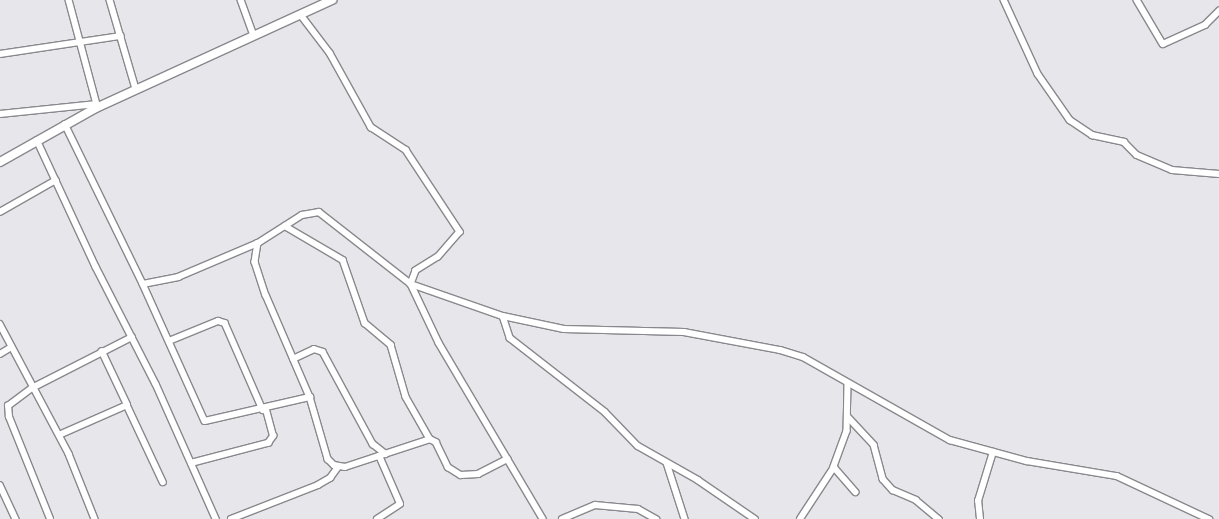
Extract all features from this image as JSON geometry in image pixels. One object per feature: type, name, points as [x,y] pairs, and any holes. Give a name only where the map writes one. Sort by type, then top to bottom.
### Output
[{"type":"main road","points":[[0,162],[96,104],[136,89],[332,0]]},
{"type":"street","points":[[0,114],[96,104],[82,42],[69,0]]},
{"type":"street","points":[[110,0],[136,89]]},
{"type":"street","points":[[241,0],[254,35]]},
{"type":"street","points":[[1004,0],[1038,74],[1060,109],[1075,124],[1100,138],[1124,142],[1137,155],[1172,170],[1219,174]]},
{"type":"street","points":[[1137,0],[1162,44],[1205,25],[1219,11]]},
{"type":"street","points":[[301,15],[330,53],[371,126],[406,150],[460,232],[441,254],[416,271],[411,284],[439,343],[506,459],[543,519]]},
{"type":"street","points":[[0,54],[121,36]]},
{"type":"street","points":[[65,124],[143,284],[205,420],[264,409],[310,397]]},
{"type":"street","points":[[37,140],[132,337],[216,519]]},
{"type":"street","points":[[0,212],[56,180]]},
{"type":"street","points":[[143,284],[178,277],[258,243],[302,215],[319,212],[411,284],[503,316],[564,328],[684,332],[780,350],[804,357],[848,384],[950,440],[993,452],[1117,476],[1210,519]]},
{"type":"street","points":[[285,226],[343,260],[365,323],[391,345],[406,397],[430,439],[436,442],[448,467],[461,475],[478,474],[506,459]]},
{"type":"street","points":[[258,243],[255,262],[293,359],[310,397],[328,459],[338,467]]},
{"type":"street","points":[[503,316],[510,338],[605,412],[638,446],[755,519]]},
{"type":"street","points":[[169,341],[218,321],[225,323],[264,409],[273,436],[268,443],[191,464]]},
{"type":"street","points":[[0,324],[10,348],[59,435],[95,519]]},
{"type":"street","points":[[50,519],[8,411],[12,400],[32,388],[132,337]]},
{"type":"street","points":[[0,354],[10,348]]},
{"type":"street","points":[[293,359],[314,349],[323,352],[373,444],[386,454]]},
{"type":"street","points":[[102,352],[164,482]]},
{"type":"street","points":[[800,519],[834,467],[848,417],[848,384]]},
{"type":"street","points":[[59,435],[127,404]]},
{"type":"street","points":[[848,417],[874,445],[883,479],[893,490],[916,500],[939,519]]},
{"type":"street","points":[[231,519],[318,485],[330,478],[338,467],[386,454],[430,439]]},
{"type":"street","points":[[980,519],[978,501],[993,452]]},
{"type":"street","points":[[377,519],[400,504],[379,456]]},
{"type":"street","points":[[667,463],[685,519]]},
{"type":"street","points":[[834,467],[856,492]]},
{"type":"street","points":[[0,485],[16,519]]},
{"type":"street","points":[[562,519],[595,505],[638,509],[656,519]]}]
